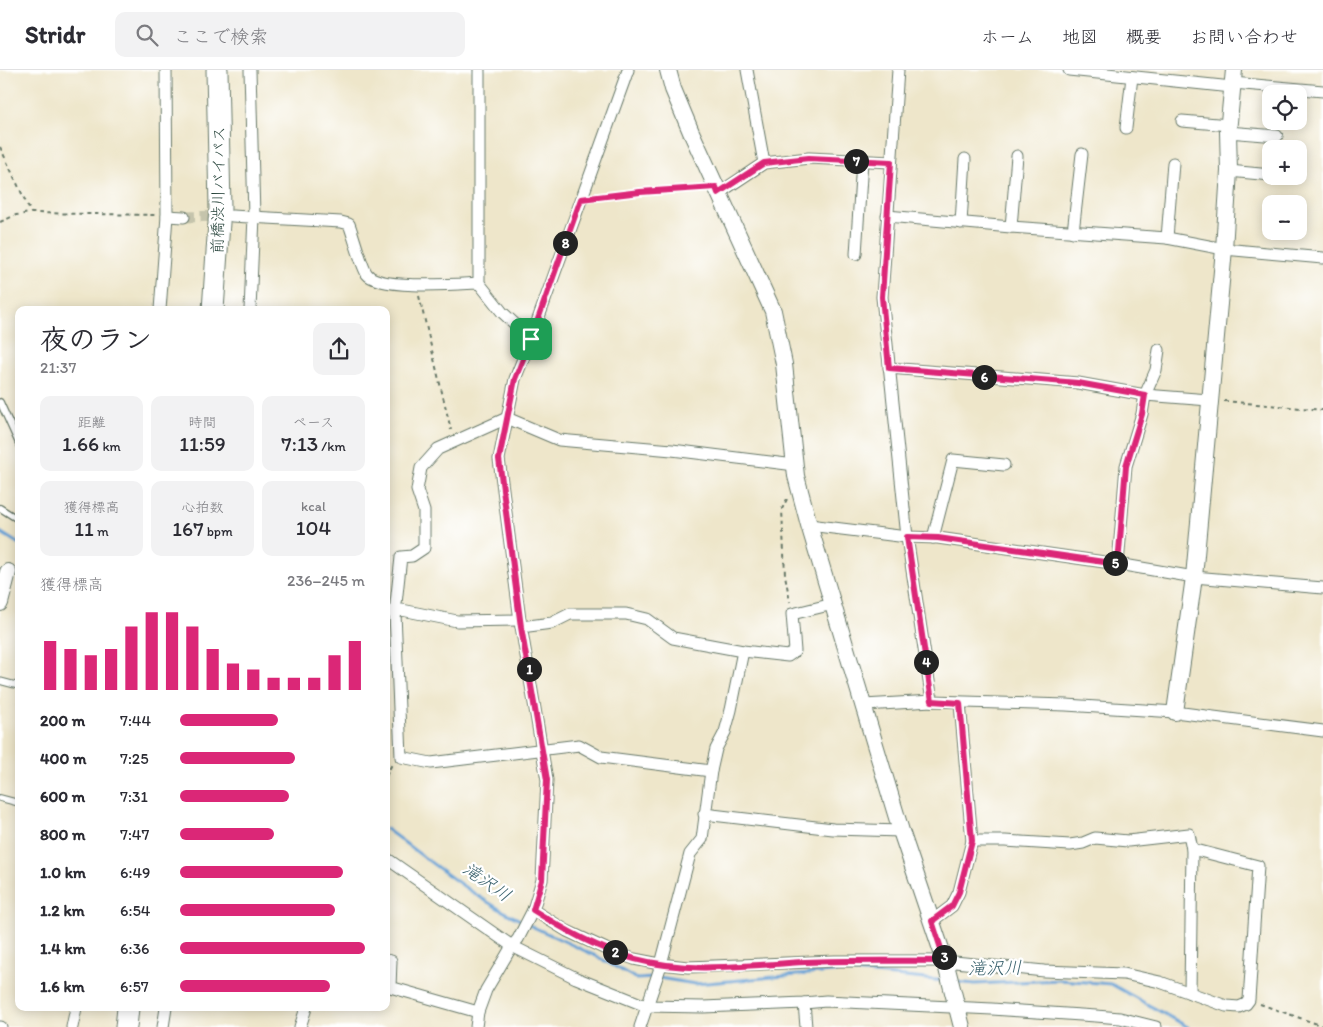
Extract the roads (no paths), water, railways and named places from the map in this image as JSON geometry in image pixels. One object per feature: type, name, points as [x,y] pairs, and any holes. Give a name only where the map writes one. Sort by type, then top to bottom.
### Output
[{"type":"highway","name":"前橋渋川バイパス","points":[[213,306],[220,208],[217,70]]},
{"type":"street","points":[[160,306],[166,216],[166,70]]},
{"type":"street","points":[[250,70],[254,216],[250,306]]},
{"type":"street","points":[[480,70],[479,283],[502,312],[531,339]]},
{"type":"street","points":[[476,1027],[478,1012],[486,990],[515,943],[531,912],[542,880],[547,780],[521,623],[499,459],[515,379],[628,70]]},
{"type":"street","points":[[668,70],[673,88],[717,190],[773,311],[784,364],[796,470],[809,525],[901,831],[945,961],[962,1027]]},
{"type":"street","points":[[747,70],[764,163]]},
{"type":"street","points":[[898,70],[882,297],[907,537],[932,701]]},
{"type":"street","points":[[1069,70],[1132,76],[1233,80],[1323,91]]},
{"type":"street","points":[[1126,128],[1132,76]]},
{"type":"street","points":[[1175,712],[1194,577],[1224,249],[1233,80]]},
{"type":"street","points":[[1182,121],[1277,136]]},
{"type":"street","points":[[1073,232],[1082,154]]},
{"type":"street","points":[[1010,227],[1017,156]]},
{"type":"street","points":[[717,190],[764,163],[809,158],[891,162]]},
{"type":"street","points":[[961,223],[965,158]]},
{"type":"street","points":[[856,254],[862,161]]},
{"type":"street","points":[[1167,238],[1173,162]]},
{"type":"street","points":[[1229,171],[1262,173]]},
{"type":"street","points":[[166,216],[184,217]]},
{"type":"street","points":[[232,216],[254,216],[349,224],[366,274],[375,281],[416,285],[479,283]]},
{"type":"street","points":[[887,216],[1167,238],[1224,249],[1323,258]]},
{"type":"street","points":[[1118,564],[1126,466],[1142,414],[1145,395],[1156,370],[1159,350]]},
{"type":"street","points":[[889,368],[1078,383],[1145,395],[1209,400]]},
{"type":"street","points":[[711,771],[601,757],[579,745],[431,763],[401,757],[390,612],[401,557],[412,556],[424,548],[424,511],[417,490],[421,468],[438,449],[508,418],[559,440],[672,450],[796,470]]},
{"type":"street","points":[[933,538],[953,460],[1004,465]]},
{"type":"street","points":[[809,525],[907,537],[933,538],[1118,564],[1194,577],[1323,588]]},
{"type":"street","points":[[0,602],[7,571]]},
{"type":"street","points":[[390,612],[402,610],[457,621],[521,623],[552,622],[570,614],[626,614],[647,619],[673,638],[743,651],[788,656],[796,651],[792,614],[833,604]]},
{"type":"street","points":[[640,1027],[660,966],[690,854],[702,839],[711,771],[716,749],[725,732],[731,710],[743,651]]},
{"type":"street","points":[[864,705],[932,701],[1066,705],[1175,712],[1323,731]]},
{"type":"street","points":[[932,921],[952,906],[959,892],[972,841],[960,703]]},
{"type":"street","points":[[704,814],[833,829],[901,831]]},
{"type":"street","points":[[972,841],[1005,840],[1070,845],[1096,838],[1128,841],[1189,834],[1192,849],[1190,993]]},
{"type":"street","points":[[531,912],[606,949],[660,966],[688,967],[835,961],[945,961],[1044,970],[1124,974],[1160,982],[1226,1006],[1239,1007],[1246,1004],[1248,1000],[1258,866],[1192,849]]},
{"type":"street","points":[[390,861],[515,943],[576,978],[646,1006],[686,1008],[826,1001],[956,1007],[1120,1018],[1156,1027]]},
{"type":"street","points":[[390,960],[390,987],[478,1012]]},
{"type":"street","points":[[804,1003],[806,1027]]},
{"type":"street","points":[[72,1027],[75,1011]]},
{"type":"street","points":[[163,1027],[166,1011]]},
{"type":"street","points":[[300,1027],[305,1011]]},
{"type":"lane","points":[[0,402],[15,435]]},
{"type":"lane","points":[[0,508],[15,517]]},
{"type":"lane","points":[[0,681],[15,685]]},
{"type":"lane","points":[[0,798],[15,802]]},
{"type":"waterway","name":"滝沢川","points":[[0,532],[15,541]]},
{"type":"waterway","name":"滝沢川","points":[[390,832],[470,890],[524,922]]},
{"type":"waterway","name":"滝沢川","points":[[529,925],[596,956],[637,979],[653,978]]},
{"type":"waterway","name":"滝沢川","points":[[659,978],[695,984],[843,971],[946,981]]},
{"type":"waterway","name":"滝沢川","points":[[955,982],[975,984],[1060,980],[1111,984],[1188,1027]]},
{"type":"tunnel","points":[[184,217],[223,216]]}]
